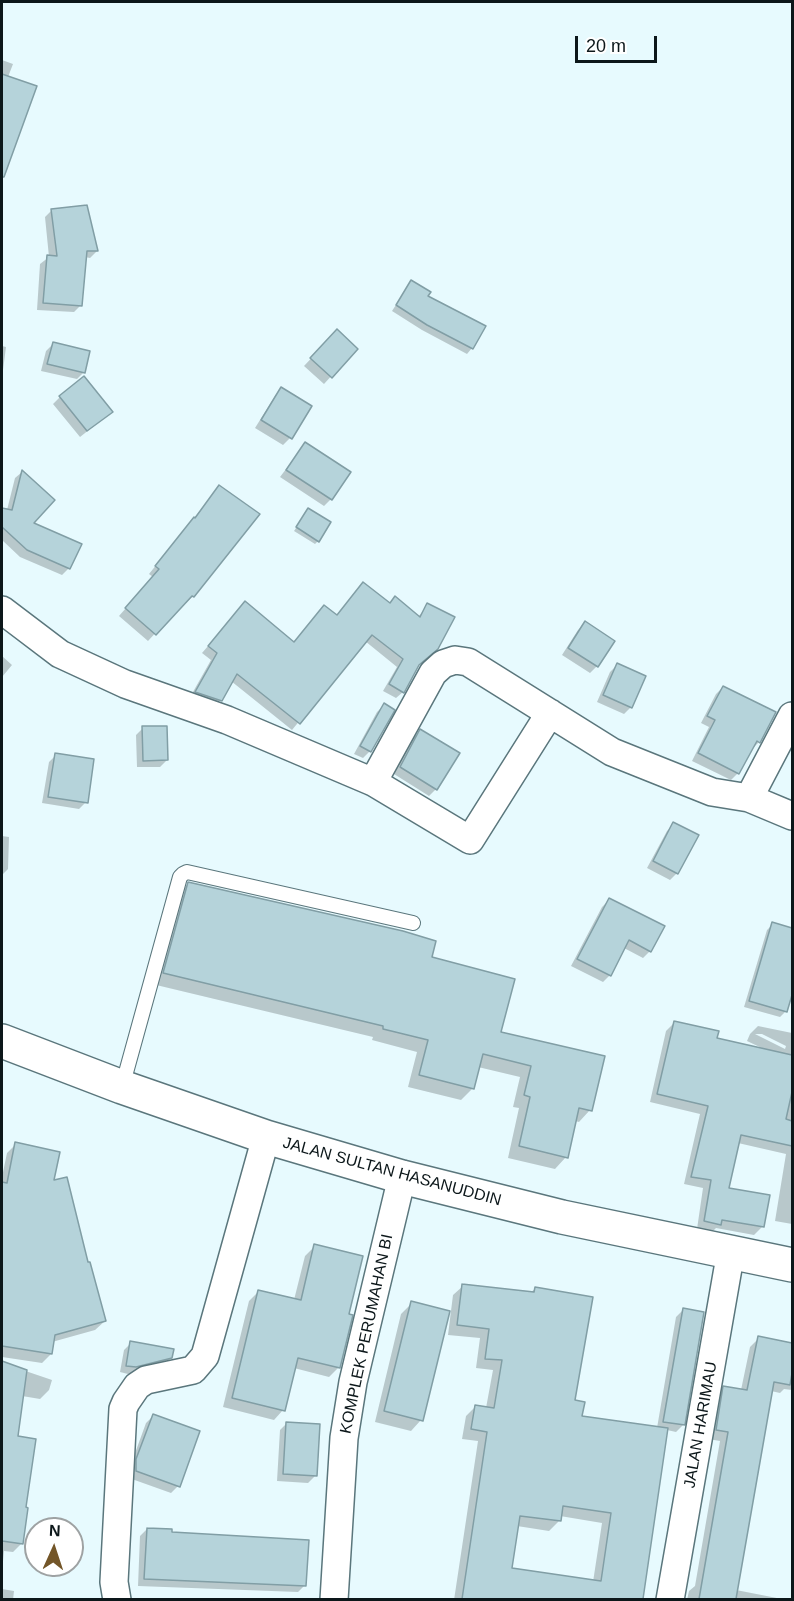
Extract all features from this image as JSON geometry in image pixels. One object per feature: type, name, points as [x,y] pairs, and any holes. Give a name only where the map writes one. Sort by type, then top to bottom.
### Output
[{"type":"highway","name":"JALAN SULTAN HASANUDDIN","points":[[2,1041],[122,1087],[266,1137],[402,1177],[562,1217],[792,1265]]},
{"type":"street","points":[[2,610],[60,654],[124,684],[227,720],[373,782],[470,840],[550,713]]},
{"type":"street","points":[[373,782],[434,673],[448,661],[468,662],[612,752],[712,792],[749,798],[792,816]]},
{"type":"street","points":[[749,798],[792,716]]},
{"type":"street","points":[[117,1599],[114,1582],[123,1409],[137,1386],[146,1380],[193,1370],[205,1356],[266,1137]]},
{"type":"street","name":"KOMPLEK PERUMAHAN BI","points":[[334,1599],[344,1438],[354,1382],[402,1177]]},
{"type":"street","name":"JALAN HARIMAU","points":[[670,1599],[731,1251]]},
{"type":"lane","points":[[122,1087],[180,877],[183,874],[187,872],[413,923]]},
{"type":"building","points":[[2,74],[37,86],[4,177],[2,177]]},
{"type":"building","points":[[87,205],[98,251],[87,251],[82,306],[43,303],[47,255],[57,256],[51,209]]},
{"type":"building","points":[[411,280],[431,292],[428,296],[486,326],[473,349],[427,325],[396,305]]},
{"type":"building","points":[[337,329],[358,349],[332,378],[310,358]]},
{"type":"building","points":[[53,342],[90,351],[85,373],[47,364]]},
{"type":"building","points":[[84,376],[113,412],[87,431],[59,396]]},
{"type":"building","points":[[281,387],[312,406],[292,439],[261,420]]},
{"type":"building","points":[[305,442],[351,472],[332,500],[286,470]]},
{"type":"building","points":[[22,470],[55,500],[34,523],[82,544],[70,569],[27,550],[2,527],[2,508],[12,510]]},
{"type":"building","points":[[219,485],[260,514],[194,597],[192,596],[156,635],[125,608],[159,569],[155,566]]},
{"type":"building","points":[[308,508],[331,522],[319,542],[296,527]]},
{"type":"building","points":[[363,582],[390,603],[395,596],[420,617],[427,603],[455,617],[438,649],[419,665],[404,693],[389,684],[403,659],[372,635],[300,724],[237,674],[222,701],[195,692],[217,653],[208,646],[245,601],[294,642],[324,605],[337,615]]},
{"type":"building","points":[[585,621],[615,641],[598,667],[568,648]]},
{"type":"building","points":[[617,663],[646,676],[632,708],[603,695]]},
{"type":"building","points":[[723,686],[776,712],[760,743],[757,741],[739,774],[698,753],[715,720],[707,716]]},
{"type":"building","points":[[384,703],[395,710],[371,752],[360,746]]},
{"type":"building","points":[[142,726],[167,726],[168,760],[143,761]]},
{"type":"building","points":[[420,729],[460,753],[437,790],[400,767]]},
{"type":"building","points":[[55,753],[94,759],[88,803],[48,797]]},
{"type":"building","points":[[673,822],[699,835],[678,874],[653,861]]},
{"type":"building","points":[[188,882],[403,931],[436,941],[432,957],[515,979],[501,1032],[605,1056],[592,1111],[579,1108],[568,1158],[519,1146],[530,1097],[524,1095],[531,1066],[483,1054],[474,1089],[419,1075],[428,1040],[383,1029],[383,1026],[163,973]]},
{"type":"building","points":[[609,898],[665,926],[651,952],[629,940],[611,976],[577,959]]},
{"type":"building","points":[[772,922],[792,928],[792,995],[787,1012],[749,1001]]},
{"type":"building","points":[[674,1021],[719,1031],[717,1038],[792,1055],[792,1092],[786,1119],[792,1121],[792,1146],[741,1135],[729,1188],[770,1195],[764,1227],[722,1220],[721,1225],[704,1221],[711,1180],[691,1177],[708,1106],[657,1094]]},
{"type":"building","points":[[15,1142],[60,1152],[54,1180],[67,1177],[88,1262],[90,1262],[106,1321],[55,1335],[52,1354],[2,1346],[2,1182],[7,1183]]},
{"type":"building","points":[[314,1244],[363,1256],[349,1314],[353,1315],[340,1368],[298,1358],[285,1411],[232,1398],[258,1290],[301,1300]]},
{"type":"building","points":[[462,1284],[534,1292],[535,1287],[593,1297],[575,1400],[585,1402],[582,1416],[668,1428],[643,1599],[462,1599],[487,1432],[471,1429],[475,1405],[494,1408],[502,1360],[485,1359],[489,1329],[457,1325]],"holes":[[[563,1506],[611,1513],[601,1581],[512,1568],[520,1516],[561,1521]]]},
{"type":"building","points":[[411,1301],[450,1311],[423,1421],[384,1411]]},
{"type":"building","points":[[683,1308],[704,1312],[685,1425],[663,1422]]},
{"type":"building","points":[[758,1336],[792,1343],[790,1385],[774,1382],[736,1599],[699,1599],[728,1432],[716,1430],[723,1386],[747,1390]]},
{"type":"building","points":[[130,1341],[174,1349],[172,1358],[136,1367],[126,1366]]},
{"type":"building","points":[[2,1361],[27,1370],[18,1436],[36,1439],[26,1507],[28,1508],[27,1517],[24,1517],[23,1544],[2,1541]]},
{"type":"building","points":[[153,1414],[200,1431],[180,1487],[136,1471],[136,1459]]},
{"type":"building","points":[[286,1422],[320,1424],[317,1476],[283,1474]]},
{"type":"building","points":[[147,1528],[172,1529],[172,1532],[309,1540],[306,1586],[144,1579]]}]
